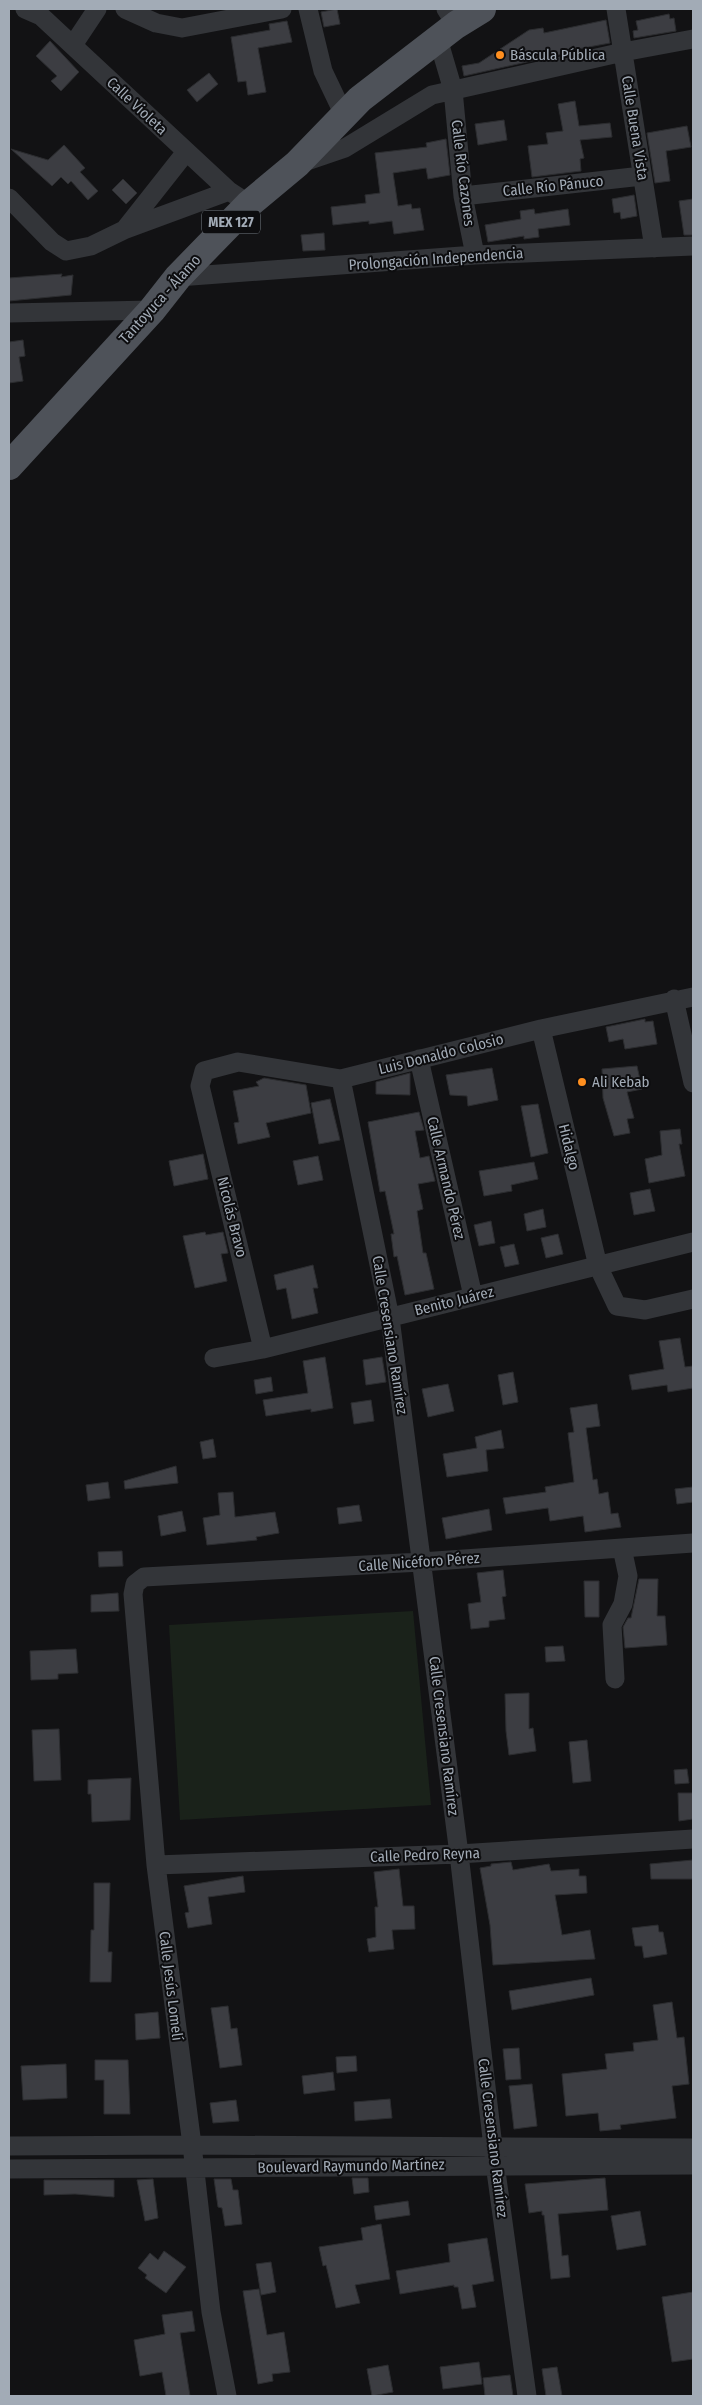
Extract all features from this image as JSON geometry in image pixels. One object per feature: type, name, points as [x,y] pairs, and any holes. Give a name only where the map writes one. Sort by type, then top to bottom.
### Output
[{"type":"main road","name":"Tantoyuca - Álamo","points":[[9,466],[152,310],[239,197],[297,164],[360,99],[446,24],[482,9]]},
{"type":"street","name":"Calle Violeta","points":[[25,9],[41,16],[186,152],[239,197]]},
{"type":"street","points":[[73,45],[97,9]]},
{"type":"street","points":[[125,9],[156,24],[182,28],[282,9]]},
{"type":"street","points":[[308,9],[323,71],[344,115]]},
{"type":"street","name":"Calle Buena Vista","points":[[616,9],[654,248]]},
{"type":"street","name":"Calle Río Cazones","points":[[446,24],[463,196],[475,255]]},
{"type":"street","points":[[297,164],[345,148],[432,95],[623,52],[693,39]]},
{"type":"street","points":[[126,230],[186,152]]},
{"type":"street","name":"Calle Río Pánuco","points":[[463,196],[642,176]]},
{"type":"street","points":[[9,198],[52,242],[66,251],[91,246],[126,230],[239,197]]},
{"type":"street","name":"Prolongación Independencia","points":[[178,277],[475,255],[693,246]]},
{"type":"street","points":[[9,313],[152,310]]},
{"type":"street","name":"Luis Donaldo Colosio","points":[[200,1086],[204,1072],[238,1062],[341,1079],[540,1029],[674,999],[693,997]]},
{"type":"street","points":[[674,999],[693,1083]]},
{"type":"street","name":"Hidalgo","points":[[540,1029],[598,1266],[617,1306],[645,1310],[693,1299]]},
{"type":"street","name":"Calle Armando Pérez","points":[[419,1059],[473,1296]]},
{"type":"street","name":"Calle Cresensiano Ramírez","points":[[341,1079],[390,1318],[459,1854],[494,2155],[527,2396]]},
{"type":"street","name":"Nicolás Bravo","points":[[200,1086],[263,1349]]},
{"type":"street","name":"Benito Juárez","points":[[214,1358],[263,1349],[693,1242]]},
{"type":"street","name":"Calle Nicéforo Pérez","points":[[144,1577],[422,1562],[693,1543]]},
{"type":"street","points":[[615,1679],[612,1625],[623,1604],[628,1576],[622,1548]]},
{"type":"street","name":"Calle Jesús Lomelí","points":[[144,1577],[135,1584],[133,1594],[156,1865],[195,2168],[211,2312],[227,2396]]},
{"type":"street","name":"Calle Pedro Reyna","points":[[156,1865],[459,1854],[693,1839]]},
{"type":"street","name":"Boulevard Raymundo Martínez","points":[[9,2146],[192,2145],[494,2155],[693,2165]]},
{"type":"street","name":"Boulevard Raymundo Martínez","points":[[9,2169],[195,2168],[693,2148]]},
{"type":"shaded area","points":[[413,1611],[431,1805],[180,1820],[169,1625]]},
{"type":"building","points":[[337,9],[340,24],[324,27],[321,12]]},
{"type":"building","points":[[669,14],[670,19],[674,18],[676,31],[634,38],[633,31],[638,30],[636,21]]},
{"type":"building","points":[[606,20],[610,43],[567,51],[567,53],[464,76],[462,66],[479,63],[529,30],[543,28],[544,33]]},
{"type":"building","points":[[287,21],[292,42],[258,48],[266,92],[248,95],[246,81],[238,82],[231,37],[270,30],[269,24]]},
{"type":"building","points":[[50,41],[79,72],[61,91],[51,81],[57,76],[36,56]]},
{"type":"building","points":[[209,73],[218,84],[197,102],[187,90]]},
{"type":"building","points":[[575,101],[579,126],[610,123],[612,137],[580,140],[584,158],[580,159],[581,171],[532,177],[528,146],[548,144],[546,133],[563,131],[558,104]]},
{"type":"building","points":[[504,120],[507,140],[478,145],[475,124]]},
{"type":"building","points":[[687,126],[691,147],[666,151],[670,181],[655,183],[647,133]]},
{"type":"building","points":[[446,139],[450,175],[428,179],[426,168],[393,173],[398,206],[411,204],[412,209],[420,208],[424,230],[394,234],[392,221],[369,224],[369,221],[333,225],[331,207],[366,203],[365,195],[380,193],[375,153],[427,147],[426,143]]},
{"type":"building","points":[[64,145],[85,168],[80,172],[98,191],[88,200],[71,181],[68,184],[61,177],[52,186],[11,149],[48,160]]},
{"type":"building","points":[[123,179],[137,193],[126,204],[112,190]]},
{"type":"building","points":[[634,195],[637,216],[621,219],[620,212],[614,213],[612,199]]},
{"type":"building","points":[[693,199],[693,235],[684,235],[679,201]]},
{"type":"building","points":[[534,209],[535,214],[568,209],[570,225],[538,229],[539,237],[524,239],[524,236],[488,242],[485,225],[521,219],[520,211]]},
{"type":"building","points":[[324,233],[325,250],[303,251],[301,235]]},
{"type":"building","points":[[62,274],[61,277],[73,275],[71,295],[9,301],[9,278]]},
{"type":"building","points":[[23,340],[25,356],[19,357],[23,381],[9,383],[9,342]]},
{"type":"building","points":[[645,1019],[645,1022],[653,1021],[657,1044],[625,1049],[623,1039],[609,1042],[606,1027]]},
{"type":"building","points":[[637,1066],[642,1089],[627,1092],[634,1118],[627,1119],[630,1133],[614,1136],[603,1098],[602,1069]]},
{"type":"building","points":[[492,1068],[498,1100],[468,1106],[467,1096],[450,1095],[446,1075]]},
{"type":"building","points":[[410,1073],[410,1095],[376,1094],[376,1082]]},
{"type":"building","points":[[264,1078],[306,1085],[311,1113],[266,1123],[270,1137],[238,1144],[234,1123],[239,1122],[233,1091],[259,1086],[256,1082]]},
{"type":"building","points":[[330,1099],[340,1140],[319,1144],[311,1103]]},
{"type":"building","points":[[538,1104],[548,1153],[531,1157],[521,1106]]},
{"type":"building","points":[[419,1112],[424,1130],[415,1131],[420,1158],[429,1156],[435,1181],[418,1184],[423,1209],[417,1211],[423,1253],[426,1253],[434,1289],[405,1295],[397,1256],[394,1257],[391,1234],[394,1234],[385,1191],[380,1192],[368,1122]]},
{"type":"building","points":[[680,1129],[682,1144],[679,1144],[685,1176],[649,1183],[645,1159],[662,1155],[660,1131]]},
{"type":"building","points":[[203,1154],[208,1179],[174,1186],[169,1161]]},
{"type":"building","points":[[318,1156],[323,1180],[298,1185],[293,1161]]},
{"type":"building","points":[[534,1162],[538,1179],[511,1185],[512,1191],[484,1196],[479,1171]]},
{"type":"building","points":[[650,1189],[655,1211],[634,1215],[630,1193]]},
{"type":"building","points":[[543,1209],[546,1227],[527,1231],[524,1214]]},
{"type":"building","points":[[491,1221],[495,1243],[479,1246],[474,1225]]},
{"type":"building","points":[[205,1232],[206,1235],[223,1232],[228,1253],[221,1254],[227,1281],[195,1288],[183,1236]]},
{"type":"building","points":[[558,1234],[563,1254],[546,1258],[541,1238]]},
{"type":"building","points":[[514,1244],[519,1264],[505,1267],[500,1247]]},
{"type":"building","points":[[313,1265],[318,1288],[313,1288],[318,1313],[292,1319],[286,1288],[277,1290],[274,1275]]},
{"type":"building","points":[[680,1338],[685,1367],[693,1366],[693,1388],[668,1392],[667,1385],[632,1390],[629,1375],[664,1369],[659,1341]]},
{"type":"building","points":[[325,1357],[333,1408],[311,1412],[311,1409],[266,1416],[263,1400],[308,1393],[303,1361]]},
{"type":"building","points":[[382,1357],[386,1382],[366,1385],[363,1360]]},
{"type":"building","points":[[513,1372],[518,1402],[503,1405],[498,1375]]},
{"type":"building","points":[[271,1377],[273,1391],[256,1394],[254,1380]]},
{"type":"building","points":[[448,1384],[454,1411],[428,1417],[422,1389]]},
{"type":"building","points":[[371,1400],[374,1421],[354,1424],[351,1403]]},
{"type":"building","points":[[597,1404],[600,1426],[586,1428],[593,1480],[597,1479],[599,1494],[608,1492],[611,1514],[618,1513],[621,1527],[585,1532],[583,1516],[550,1521],[548,1508],[506,1514],[503,1498],[546,1492],[545,1487],[574,1482],[568,1433],[574,1432],[570,1408]]},
{"type":"building","points":[[501,1430],[504,1448],[486,1450],[488,1471],[447,1477],[443,1454],[477,1448],[475,1437]]},
{"type":"building","points":[[213,1439],[216,1457],[203,1459],[200,1442]]},
{"type":"building","points":[[176,1466],[178,1483],[125,1489],[124,1481]]},
{"type":"building","points":[[108,1482],[110,1498],[88,1501],[86,1485]]},
{"type":"building","points":[[693,1487],[693,1502],[677,1504],[675,1489]]},
{"type":"building","points":[[233,1492],[235,1517],[275,1512],[279,1533],[256,1537],[257,1540],[207,1545],[203,1518],[220,1515],[218,1493]]},
{"type":"building","points":[[359,1505],[362,1521],[339,1524],[337,1508]]},
{"type":"building","points":[[489,1509],[492,1530],[446,1539],[442,1518]]},
{"type":"building","points":[[182,1511],[186,1531],[161,1536],[158,1516]]},
{"type":"building","points":[[122,1551],[123,1566],[99,1567],[98,1552]]},
{"type":"building","points":[[503,1570],[506,1596],[502,1597],[505,1619],[489,1621],[489,1627],[471,1629],[468,1604],[481,1602],[477,1573]]},
{"type":"building","points":[[639,1579],[658,1579],[657,1616],[665,1616],[667,1645],[625,1648],[623,1627],[628,1618],[631,1618]]},
{"type":"building","points":[[584,1581],[599,1581],[599,1617],[585,1617]]},
{"type":"building","points":[[118,1593],[119,1611],[91,1612],[91,1595]]},
{"type":"building","points":[[563,1646],[565,1661],[546,1662],[545,1647]]},
{"type":"building","points":[[76,1649],[78,1673],[58,1674],[58,1679],[31,1680],[30,1651]]},
{"type":"building","points":[[529,1693],[529,1729],[533,1728],[536,1751],[509,1755],[505,1694]]},
{"type":"building","points":[[59,1729],[61,1780],[34,1781],[32,1730]]},
{"type":"building","points":[[587,1740],[591,1781],[573,1783],[569,1742]]},
{"type":"building","points":[[687,1769],[689,1783],[675,1784],[674,1770]]},
{"type":"building","points":[[131,1778],[130,1820],[92,1822],[91,1794],[88,1794],[88,1780]]},
{"type":"building","points":[[678,1793],[693,1793],[693,1819],[679,1821]]},
{"type":"building","points":[[693,1860],[693,1879],[651,1879],[650,1864]]},
{"type":"building","points":[[511,1862],[513,1870],[549,1864],[551,1871],[579,1869],[579,1876],[586,1876],[587,1893],[555,1895],[562,1935],[590,1930],[595,1959],[493,1965],[490,1925],[480,1868],[491,1866],[491,1864]]},
{"type":"building","points":[[399,1869],[403,1906],[414,1906],[415,1929],[392,1930],[394,1949],[369,1952],[367,1939],[376,1937],[375,1907],[378,1907],[374,1872]]},
{"type":"building","points":[[243,1876],[245,1892],[208,1897],[212,1924],[188,1928],[185,1913],[189,1912],[184,1886]]},
{"type":"building","points":[[94,1883],[110,1883],[108,1952],[112,1952],[111,1982],[90,1982],[91,1930],[94,1930]]},
{"type":"building","points":[[658,1925],[659,1932],[663,1932],[667,1954],[644,1958],[642,1946],[635,1946],[632,1928]]},
{"type":"building","points":[[591,1978],[594,1995],[512,2010],[509,1991]]},
{"type":"building","points":[[672,2002],[677,2038],[684,2037],[689,2084],[672,2086],[676,2118],[620,2125],[621,2129],[600,2131],[598,2113],[566,2116],[562,2074],[607,2069],[605,2054],[634,2051],[633,2043],[658,2040],[653,2005]]},
{"type":"building","points":[[228,2006],[231,2029],[237,2028],[242,2065],[220,2068],[211,2008]]},
{"type":"building","points":[[158,2012],[160,2038],[136,2040],[135,2014]]},
{"type":"building","points":[[519,2048],[521,2079],[506,2080],[503,2049]]},
{"type":"building","points":[[356,2056],[357,2071],[337,2073],[336,2057]]},
{"type":"building","points":[[95,2060],[128,2060],[130,2114],[104,2114],[104,2080],[95,2080]]},
{"type":"building","points":[[66,2064],[67,2098],[23,2100],[21,2066]]},
{"type":"building","points":[[333,2072],[335,2090],[304,2094],[302,2076]]},
{"type":"building","points":[[532,2084],[537,2126],[514,2129],[509,2086]]},
{"type":"building","points":[[390,2099],[392,2118],[355,2121],[354,2102]]},
{"type":"building","points":[[236,2100],[239,2121],[213,2123],[210,2103]]},
{"type":"building","points":[[352,2178],[368,2178],[369,2192],[354,2194]]},
{"type":"building","points":[[605,2178],[608,2210],[558,2214],[562,2256],[568,2255],[570,2277],[551,2279],[544,2215],[542,2215],[542,2211],[529,2213],[525,2184]]},
{"type":"building","points":[[153,2179],[158,2218],[145,2221],[137,2180]]},
{"type":"building","points":[[214,2179],[231,2179],[233,2190],[238,2190],[242,2224],[225,2226],[222,2208],[218,2207]]},
{"type":"building","points":[[44,2180],[114,2180],[114,2197],[75,2194],[44,2195]]},
{"type":"building","points":[[408,2201],[410,2215],[376,2220],[374,2206]]},
{"type":"building","points":[[640,2211],[646,2245],[617,2250],[611,2216]]},
{"type":"building","points":[[381,2224],[390,2279],[355,2285],[360,2303],[336,2308],[326,2265],[323,2266],[319,2247],[363,2240],[361,2228]]},
{"type":"building","points":[[487,2238],[494,2281],[472,2285],[476,2307],[462,2309],[458,2287],[454,2287],[454,2285],[400,2294],[396,2271],[450,2262],[448,2244]]},
{"type":"building","points":[[164,2251],[186,2267],[166,2293],[145,2278],[147,2275],[138,2268],[150,2253],[158,2260]]},
{"type":"building","points":[[271,2262],[276,2292],[261,2295],[256,2264]]},
{"type":"building","points":[[259,2289],[267,2335],[284,2332],[290,2372],[272,2374],[273,2381],[258,2384],[243,2291]]},
{"type":"building","points":[[693,2292],[693,2359],[672,2362],[662,2297]]},
{"type":"building","points":[[192,2311],[195,2331],[180,2333],[190,2396],[166,2396],[162,2372],[140,2376],[134,2340],[165,2334],[162,2315]]},
{"type":"building","points":[[479,2362],[482,2384],[443,2389],[440,2367]]},
{"type":"building","points":[[388,2365],[393,2392],[372,2396],[367,2369]]},
{"type":"building","points":[[557,2367],[562,2396],[546,2396],[542,2369]]},
{"type":"building","points":[[510,2375],[513,2396],[485,2396],[483,2378]]},
{"type":"place","name":"Báscula Pública","points":[[500,55]]},
{"type":"place","name":"Ali Kebab","points":[[582,1082]]}]
